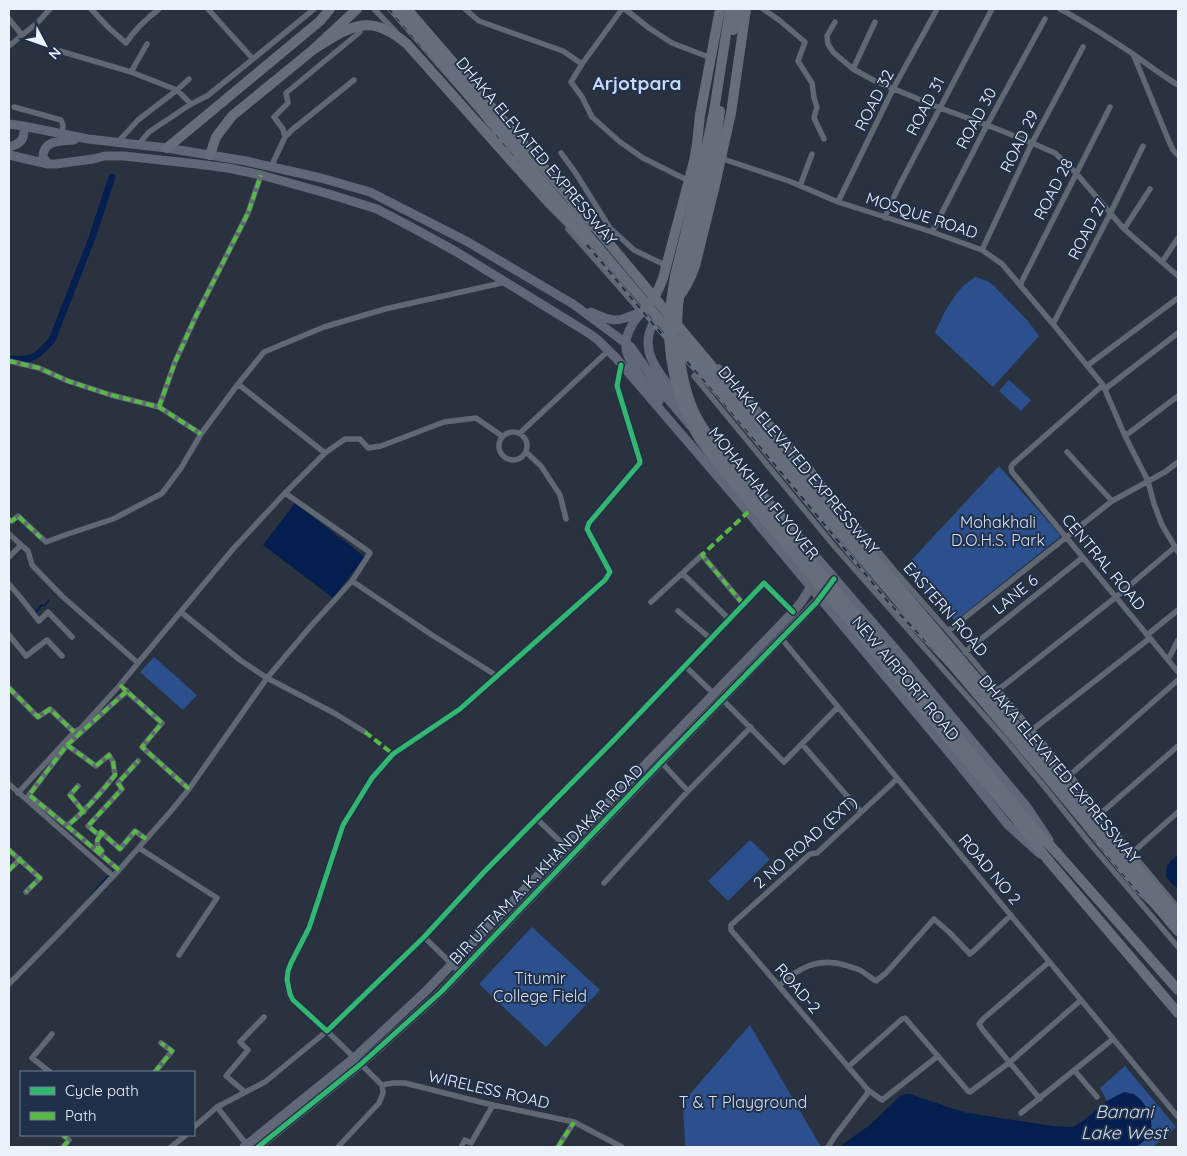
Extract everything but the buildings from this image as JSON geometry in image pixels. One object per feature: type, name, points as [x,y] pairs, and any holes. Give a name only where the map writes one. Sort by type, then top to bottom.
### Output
[{"type":"highway","points":[[167,148],[320,21],[330,9]]},
{"type":"highway","points":[[210,155],[216,137],[232,116],[314,49],[357,9]]},
{"type":"highway","name":"DHAKA ELEVATED EXPRESSWAY","points":[[396,9],[1176,923]]},
{"type":"highway","name":"DHAKA ELEVATED EXPRESSWAY","points":[[406,9],[722,378],[1176,923]]},
{"type":"highway","points":[[644,309],[659,290],[694,162],[700,114],[720,9]]},
{"type":"highway","name":"MOHAKHALI FLYOVER","points":[[730,9],[714,111],[675,276],[670,314],[669,329],[672,360],[681,400],[700,439],[725,472],[1017,820],[1048,860]]},
{"type":"highway","name":"MOHAKHALI FLYOVER","points":[[737,9],[714,152],[681,285],[678,305],[679,355],[690,402],[712,441],[732,467],[1026,819],[1057,853]]},
{"type":"highway","points":[[653,324],[684,291],[690,279],[710,208],[731,113],[746,9]]},
{"type":"highway","points":[[314,49],[353,27],[366,25],[380,27],[392,32],[407,44],[562,217],[593,247],[605,255]]},
{"type":"highway","name":"NEW AIRPORT ROAD","points":[[1057,853],[1178,990]]},
{"type":"highway","name":"NEW AIRPORT ROAD","points":[[1048,860],[1178,1013]]},
{"type":"highway","points":[[1176,923],[1178,936]]},
{"type":"main road","points":[[9,124],[88,139],[167,148],[246,161],[321,178],[370,192],[468,242],[573,304],[600,317],[620,320],[644,309]]},
{"type":"main road","points":[[9,147],[17,145],[22,139],[25,133],[23,126]]},
{"type":"main road","points":[[48,164],[42,157],[47,146],[54,142],[88,139]]},
{"type":"main road","name":"NEW AIRPORT ROAD","points":[[9,155],[48,164],[105,156],[124,156],[228,168],[321,191],[377,209],[456,251],[590,334],[615,358],[748,512],[1008,825],[1048,860]]},
{"type":"main road","points":[[573,304],[626,343],[635,352],[664,394],[683,417],[703,439],[748,479]]},
{"type":"main road","points":[[644,309],[631,326],[626,343],[626,352],[632,364],[686,435],[696,452]]},
{"type":"main road","points":[[653,324],[648,338],[651,359],[688,411],[748,479]]},
{"type":"main road","name":"NEW AIRPORT ROAD","points":[[748,479],[904,659],[1027,808],[1057,853]]},
{"type":"main road","name":"BIR UTTAM A. K. KHANDAKAR ROAD","points":[[245,1146],[358,1061],[792,612],[802,601],[822,564]]},
{"type":"main road","name":"BIR UTTAM A. K. KHANDAKAR ROAD","points":[[258,1147],[441,992],[820,599],[834,579]]},
{"type":"street","points":[[9,46],[38,22],[50,9]]},
{"type":"street","points":[[91,9],[126,43],[145,19],[159,9]]},
{"type":"street","points":[[208,9],[253,58]]},
{"type":"street","points":[[138,145],[156,126],[207,96],[314,9]]},
{"type":"street","points":[[374,9],[644,309]]},
{"type":"street","points":[[406,9],[445,60],[503,124],[638,288],[644,309]]},
{"type":"street","points":[[465,9],[479,21],[563,50],[582,64]]},
{"type":"street","points":[[689,181],[643,158],[620,142],[592,117],[582,97],[571,82],[582,64],[624,9],[672,43],[711,58]]},
{"type":"street","points":[[763,9],[805,42],[798,61],[812,83],[817,107],[814,118],[824,138]]},
{"type":"street","name":"ROAD 31","points":[[885,218],[900,184],[992,9]]},
{"type":"street","points":[[1060,9],[1079,19],[1178,85]]},
{"type":"street","name":"ROAD 32","points":[[838,202],[893,89],[936,11]]},
{"type":"street","points":[[9,19],[22,35]]},
{"type":"street","name":"ROAD 30","points":[[932,232],[987,125],[1045,19]]},
{"type":"street","points":[[835,22],[827,36],[828,44],[833,52],[853,69],[893,89],[1032,142],[1055,153],[1076,173],[1124,230],[1178,276]]},
{"type":"street","points":[[853,69],[876,22]]},
{"type":"street","points":[[285,137],[283,129],[274,117],[288,103],[286,93],[360,32]]},
{"type":"street","points":[[131,72],[147,44]]},
{"type":"street","name":"ROAD 29","points":[[982,250],[1032,142],[1083,47]]},
{"type":"street","points":[[60,51],[131,72],[177,90],[191,104]]},
{"type":"street","points":[[1133,54],[1168,139],[1173,150],[1178,155]]},
{"type":"street","points":[[118,142],[138,120],[189,79]]},
{"type":"street","points":[[271,167],[285,137],[354,80]]},
{"type":"street","points":[[14,107],[61,120],[63,122],[62,134]]},
{"type":"street","name":"ROAD 28","points":[[1020,284],[1110,107]]},
{"type":"street","name":"ROAD 27","points":[[1053,324],[1143,146]]},
{"type":"street","points":[[561,153],[610,228],[634,250],[667,266]]},
{"type":"street","points":[[800,186],[812,154]]},
{"type":"street","name":"MOSQUE ROAD","points":[[694,162],[720,158],[800,186],[838,202],[982,250],[1002,264],[1088,365],[1104,387],[1125,436],[1148,481],[1162,525],[1177,550]]},
{"type":"street","points":[[159,407],[175,362],[196,316],[248,213],[260,175]]},
{"type":"street","points":[[1124,230],[1150,188]]},
{"type":"street","points":[[1162,262],[1178,238]]},
{"type":"street","points":[[9,520],[12,522],[18,516],[46,542],[113,519],[161,494],[181,468],[201,434],[264,352],[324,327],[384,309],[506,282]]},
{"type":"street","points":[[1088,365],[1178,298]]},
{"type":"street","name":"EASTERN ROAD","points":[[663,314],[724,372],[805,461],[894,571],[948,631],[1070,775],[1178,908]]},
{"type":"street","points":[[1104,387],[1178,333]]},
{"type":"street","points":[[520,433],[615,358]]},
{"type":"street","points":[[338,1147],[379,1103],[383,1094],[382,1085],[293,1000],[287,980],[288,971],[309,928],[343,825],[372,778],[394,754],[460,709],[605,580],[610,572],[588,530],[589,523],[640,463],[617,386],[615,358]]},
{"type":"street","points":[[9,361],[39,368],[68,381],[111,395],[159,407],[201,434]]},
{"type":"street","points":[[694,376],[834,546],[1044,784],[1092,846],[1178,947]]},
{"type":"street","points":[[238,384],[325,453]]},
{"type":"street","name":"CENTRAL ROAD","points":[[1104,387],[1034,444],[1013,464],[1011,467],[1012,472],[1178,672]]},
{"type":"street","points":[[1125,436],[1178,396]]},
{"type":"street","points":[[18,792],[120,685],[233,549],[325,453],[346,439],[360,439],[368,448],[380,446],[444,422],[476,418],[502,436]]},
{"type":"street","points":[[510,432],[520,433],[528,444],[527,452],[520,460],[510,461],[502,456],[498,447],[502,436],[510,432]]},
{"type":"street","points":[[527,452],[541,466],[560,495],[566,519]]},
{"type":"street","points":[[1067,452],[1112,501]]},
{"type":"street","points":[[948,631],[1112,501],[1165,472],[1178,462]]},
{"type":"street","points":[[9,984],[119,870],[189,788],[267,678],[310,626],[352,580],[370,553],[285,493]]},
{"type":"street","points":[[9,534],[28,551],[32,565],[62,596],[138,663]]},
{"type":"street","points":[[9,557],[21,545]]},
{"type":"street","points":[[998,690],[1177,550]]},
{"type":"street","points":[[652,602],[702,555],[743,604]]},
{"type":"street","name":"LANE 6","points":[[965,652],[1082,558]]},
{"type":"street","points":[[683,574],[729,619]]},
{"type":"street","points":[[352,580],[496,676]]},
{"type":"street","points":[[195,1127],[217,1107],[265,1082],[327,1031],[424,937],[484,872],[764,583],[792,612]]},
{"type":"street","points":[[9,584],[39,621],[48,612],[72,637]]},
{"type":"street","points":[[1032,730],[1149,637],[1178,610]]},
{"type":"street","points":[[678,611],[711,639]]},
{"type":"street","points":[[181,612],[240,660],[267,678],[334,713],[365,732]]},
{"type":"street","points":[[9,635],[26,656],[48,640],[62,656]]},
{"type":"street","name":"ROAD NO 2","points":[[781,638],[1178,1118]]},
{"type":"street","points":[[1168,660],[1178,640]]},
{"type":"street","points":[[685,666],[713,693]]},
{"type":"street","points":[[1070,775],[1178,680]]},
{"type":"street","points":[[120,685],[162,723],[142,747],[189,788]]},
{"type":"street","points":[[9,688],[38,718],[50,709],[74,732]]},
{"type":"street","points":[[119,870],[28,794],[67,745],[127,692]]},
{"type":"street","points":[[722,699],[784,762],[838,707]]},
{"type":"street","points":[[604,883],[688,791],[751,727]]},
{"type":"street","points":[[802,744],[862,812]]},
{"type":"street","points":[[67,745],[96,766],[109,755],[114,762],[115,775],[102,793],[67,826]]},
{"type":"street","points":[[1100,814],[1178,746]]},
{"type":"street","points":[[99,835],[88,826],[96,821],[122,789],[118,783],[138,761]]},
{"type":"street","points":[[661,762],[688,791]]},
{"type":"street","name":"2 NO ROAD (EXT)","points":[[731,925],[810,854],[817,853],[897,778]]},
{"type":"street","points":[[9,784],[113,876]]},
{"type":"street","points":[[78,786],[70,795],[84,812]]},
{"type":"street","points":[[1132,853],[1178,812]]},
{"type":"street","points":[[537,819],[566,847]]},
{"type":"street","points":[[104,852],[98,847],[97,840],[102,832],[120,849],[134,831],[146,839]]},
{"type":"street","points":[[138,848],[217,898],[179,955]]},
{"type":"street","points":[[9,850],[40,878],[26,892]]},
{"type":"street","points":[[9,870],[20,859]]},
{"type":"street","points":[[779,986],[802,968],[819,963],[835,962],[859,970],[876,981],[886,973],[934,920],[949,932],[970,954],[1011,916]]},
{"type":"street","name":"ROAD-2","points":[[731,925],[731,930],[868,1090]]},
{"type":"street","points":[[424,937],[460,972]]},
{"type":"street","points":[[1040,1099],[979,1024],[1049,962]]},
{"type":"street","points":[[848,1068],[905,1018],[970,1092],[1010,1062],[1081,1000]]},
{"type":"street","points":[[245,1092],[226,1076],[248,1050],[240,1042],[264,1016]]},
{"type":"street","points":[[49,1071],[32,1058],[52,1034]]},
{"type":"street","points":[[1021,1113],[1113,1039]]},
{"type":"street","points":[[157,1071],[172,1051],[161,1043]]},
{"type":"street","points":[[828,1147],[868,1090],[882,1100],[938,1056]]},
{"type":"street","points":[[1074,1070],[1097,1097]]},
{"type":"street","name":"WIRELESS ROAD","points":[[382,1085],[405,1083],[493,1105],[574,1122],[622,1147]]},
{"type":"street","points":[[460,1147],[465,1140],[471,1143],[493,1105]]},
{"type":"street","points":[[217,1107],[245,1146]]},
{"type":"street","points":[[558,1147],[574,1122]]},
{"type":"street","points":[[63,1147],[70,1140],[65,1136]]},
{"type":"street","points":[[171,1147],[185,1136]]},
{"type":"green space","points":[[976,277],[993,285],[1028,321],[1039,336],[993,387],[935,333],[956,294]]},
{"type":"green space","points":[[1009,380],[1031,400],[1021,411],[999,391]]},
{"type":"green space","name":"Mohakhali D.O.H.S. Park","points":[[999,466],[1061,536],[955,621],[905,567]]},
{"type":"green space","points":[[154,657],[197,695],[183,710],[140,672]]},
{"type":"green space","points":[[750,840],[770,859],[728,901],[708,881]]},
{"type":"green space","name":"Titumir College Field","points":[[532,927],[600,990],[546,1047],[479,984]]},
{"type":"green space","name":"T & T Playground","points":[[750,1025],[821,1147],[685,1147],[683,1102]]},
{"type":"green space","points":[[1125,1066],[1176,1127],[1153,1147],[1136,1147],[1148,1136],[1124,1092],[1107,1101],[1100,1088]]},
{"type":"water","points":[[295,503],[365,557],[333,598],[263,545]]},
{"type":"water","points":[[1178,855],[1178,888],[1166,876],[1169,864]]},
{"type":"water","name":"Banani Lake West","points":[[1124,1092],[1134,1094],[1143,1103],[1151,1120],[1151,1132],[1136,1147],[841,1147],[870,1125],[900,1096],[906,1094],[968,1113],[1053,1126],[1073,1127],[1107,1101]]},
{"type":"waterway","points":[[9,359],[34,357],[52,340],[92,238],[112,177]]},
{"type":"waterway","points":[[44,606],[49,601]]},
{"type":"waterway","points":[[35,613],[42,605]]},
{"type":"waterway","points":[[89,898],[109,875]]},
{"type":"tram line","points":[[397,9],[485,109],[517,151],[657,319],[723,393],[894,599],[977,686],[1141,886],[1178,923]]},
{"type":"railway","points":[[389,9],[480,113],[512,155],[653,324],[719,397],[890,604],[973,690],[1136,890],[1178,929]]},
{"type":"marked path","points":[[159,407],[175,362],[248,213],[261,175]]},
{"type":"marked path","points":[[9,361],[39,368],[68,381],[111,395],[159,407],[201,434]]},
{"type":"marked path","points":[[743,604],[702,555],[748,512]]},
{"type":"marked path","points":[[9,520],[12,521],[18,516],[41,538]]},
{"type":"marked path","points":[[120,685],[162,723],[142,747],[189,789]]},
{"type":"marked path","points":[[9,688],[38,717],[50,709],[74,732]]},
{"type":"marked path","points":[[119,870],[29,795],[67,745],[127,691]]},
{"type":"marked path","points":[[365,732],[393,754]]},
{"type":"marked path","points":[[67,745],[96,766],[109,755],[113,762],[115,775],[92,802],[67,826]]},
{"type":"marked path","points":[[103,852],[98,847],[97,840],[100,836],[88,826],[122,789],[118,783],[138,761]]},
{"type":"marked path","points":[[78,786],[70,795],[84,812]]},
{"type":"marked path","points":[[99,835],[101,832],[120,849],[135,831],[146,839]]},
{"type":"marked path","points":[[9,850],[40,878],[26,892]]},
{"type":"marked path","points":[[9,870],[20,859]]},
{"type":"marked path","points":[[156,1071],[172,1051],[161,1043]]},
{"type":"marked path","points":[[558,1147],[574,1122]]},
{"type":"marked path","points":[[63,1147],[69,1140],[64,1136]]},
{"type":"cycle path","points":[[621,365],[617,386],[640,463],[589,523],[587,529],[610,572],[605,580],[460,709],[393,754],[372,778],[343,825],[309,928],[288,971],[287,980],[293,1000],[327,1031],[424,937],[484,872],[616,738],[764,583],[793,612]]},
{"type":"cycle path","points":[[258,1147],[361,1064],[441,992],[816,603],[834,579]]},
{"type":"district","name":"Arjotpara","points":[[637,83]]}]
